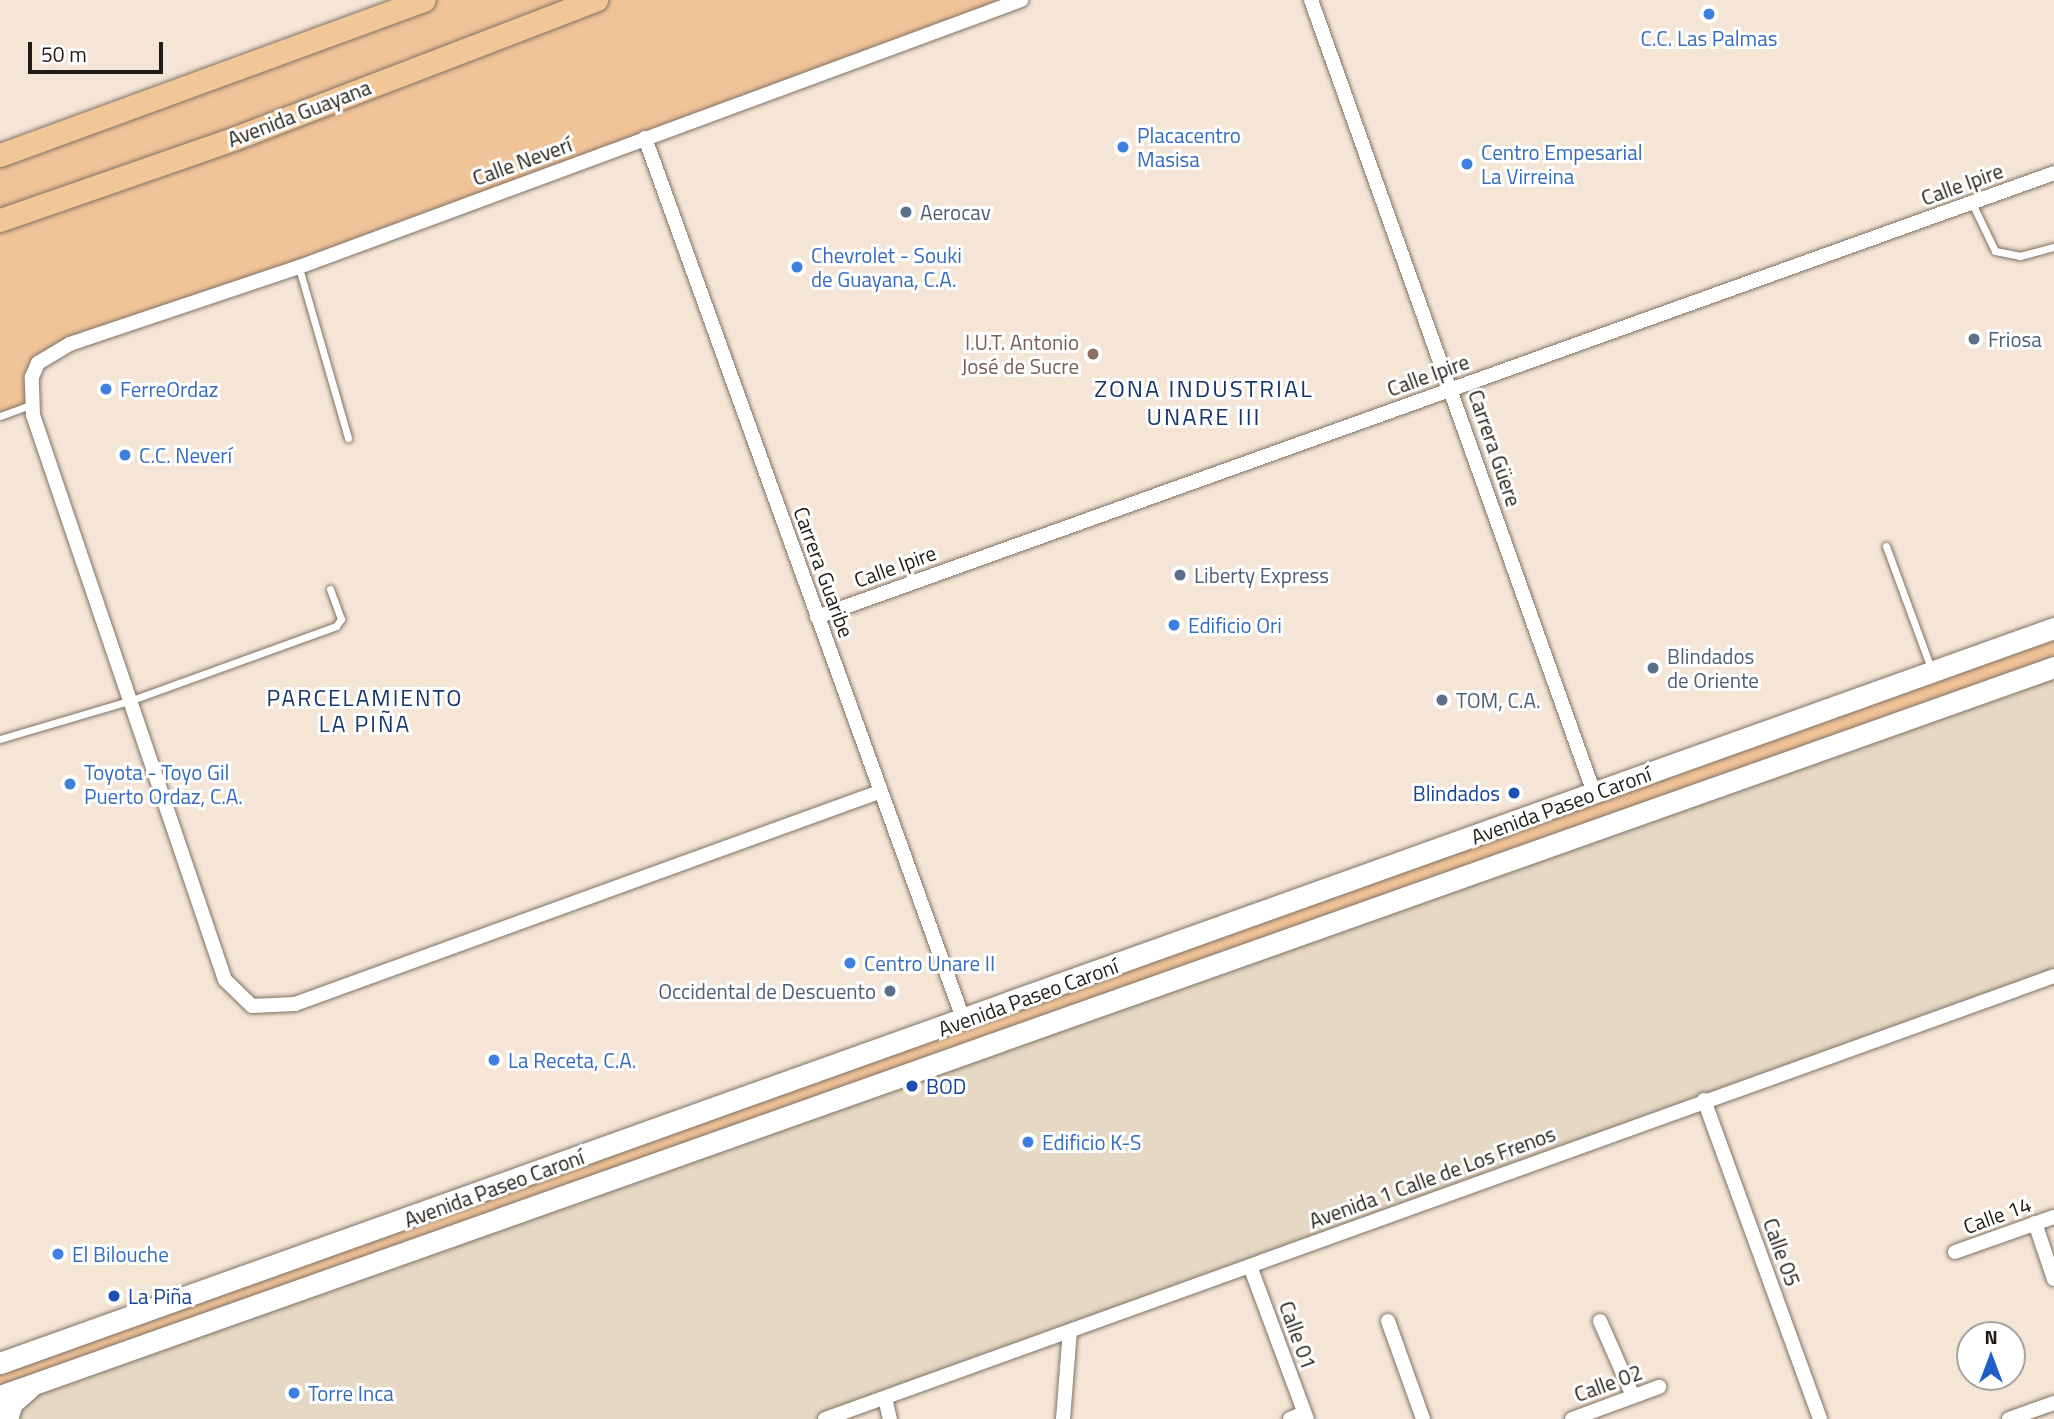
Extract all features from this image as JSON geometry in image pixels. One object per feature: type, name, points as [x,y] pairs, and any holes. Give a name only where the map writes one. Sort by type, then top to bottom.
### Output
[{"type":"main road","points":[[0,155],[423,0]]},
{"type":"main road","name":"Avenida Guayana","points":[[0,220],[233,139],[596,0]]},
{"type":"street","name":"Calle Neverí","points":[[31,405],[32,377],[38,363],[71,344],[299,267],[1021,0]]},
{"type":"street","name":"Carrera Güere","points":[[1311,0],[1594,793]]},
{"type":"street","name":"Carrera Guaribe","points":[[645,138],[879,792],[964,1021]]},
{"type":"street","name":"Calle Ipire","points":[[817,617],[2054,173]]},
{"type":"street","points":[[31,405],[225,980],[252,1006],[273,1007],[307,1000],[879,792]]},
{"type":"street","name":"Avenida Paseo Caroní","points":[[5,1359],[964,1021],[2054,628]]},
{"type":"street","name":"Avenida Paseo Caroní","points":[[0,1396],[2054,667]]},
{"type":"street","name":"Avenida 1 Calle de Los Frenos","points":[[825,1419],[2054,976]]},
{"type":"street","name":"Calle 05","points":[[1704,1100],[1821,1419]]},
{"type":"street","name":"Calle 14","points":[[1955,1252],[2054,1217]]},
{"type":"street","points":[[2035,1223],[2054,1279]]},
{"type":"street","name":"Calle 01","points":[[1250,1266],[1306,1416]]},
{"type":"street","points":[[1388,1321],[1423,1419]]},
{"type":"street","points":[[1600,1321],[1633,1396]]},
{"type":"street","points":[[1063,1419],[1070,1331]]},
{"type":"street","points":[[7,1419],[12,1403],[33,1385]]},
{"type":"street","name":"Calle 02","points":[[1581,1418],[1659,1387]]},
{"type":"street","points":[[885,1398],[890,1419]]},
{"type":"street","points":[[2009,1419],[2054,1403]]},
{"type":"street","points":[[1290,1419],[1306,1416]]},
{"type":"lane","points":[[1972,203],[1995,250],[2020,256],[2054,247]]},
{"type":"lane","points":[[299,267],[348,438]]},
{"type":"lane","points":[[0,416],[31,405]]},
{"type":"lane","points":[[1886,546],[1932,671]]},
{"type":"lane","points":[[0,739],[132,700],[336,626],[341,619],[331,589]]},
{"type":"shaded area","points":[[423,0],[1021,0],[38,363],[31,405],[0,416],[0,155]]},
{"type":"shaded area","points":[[2054,628],[2054,667],[0,1396],[0,1363]]},
{"type":"shaded area","points":[[2054,667],[2054,976],[825,1419],[2,1419],[0,1396]]},
{"type":"place","name":"C.C. Las Palmas","points":[[1709,14]]},
{"type":"place","name":"Placacentro Masisa","points":[[1123,147]]},
{"type":"place","name":"Centro Empesarial La Virreina","points":[[1467,164]]},
{"type":"place","name":"Aerocav","points":[[906,212]]},
{"type":"place","name":"Chevrolet - Souki de Guayana, C.A.","points":[[797,267]]},
{"type":"place","name":"Friosa","points":[[1974,339]]},
{"type":"place","name":"I.U.T. Antonio José de Sucre","points":[[1093,354]]},
{"type":"place","name":"FerreOrdaz","points":[[106,389]]},
{"type":"place","name":"C.C. Neverí","points":[[125,455]]},
{"type":"place","name":"Liberty Express","points":[[1180,575]]},
{"type":"place","name":"Edificio Ori","points":[[1174,625]]},
{"type":"place","name":"Blindados de Oriente","points":[[1653,668]]},
{"type":"place","name":"TOM, C.A.","points":[[1442,700]]},
{"type":"place","name":"Toyota - Toyo Gil Puerto Ordaz, C.A.","points":[[70,784]]},
{"type":"place","name":"Blindados","points":[[1514,793]]},
{"type":"place","name":"Centro Unare II","points":[[850,963]]},
{"type":"place","name":"Occidental de Descuento","points":[[890,991]]},
{"type":"place","name":"La Receta, C.A.","points":[[494,1060]]},
{"type":"place","name":"BOD","points":[[912,1086]]},
{"type":"place","name":"Edificio K-S","points":[[1028,1142]]},
{"type":"place","name":"El Bilouche","points":[[58,1254]]},
{"type":"place","name":"La Piña","points":[[114,1296]]},
{"type":"place","name":"Torre Inca","points":[[294,1393]]},
{"type":"district","name":"ZONA INDUSTRIAL UNARE III","points":[[1204,403]]},
{"type":"district","name":"PARCELAMIENTO LA PIÑA","points":[[365,711]]}]
